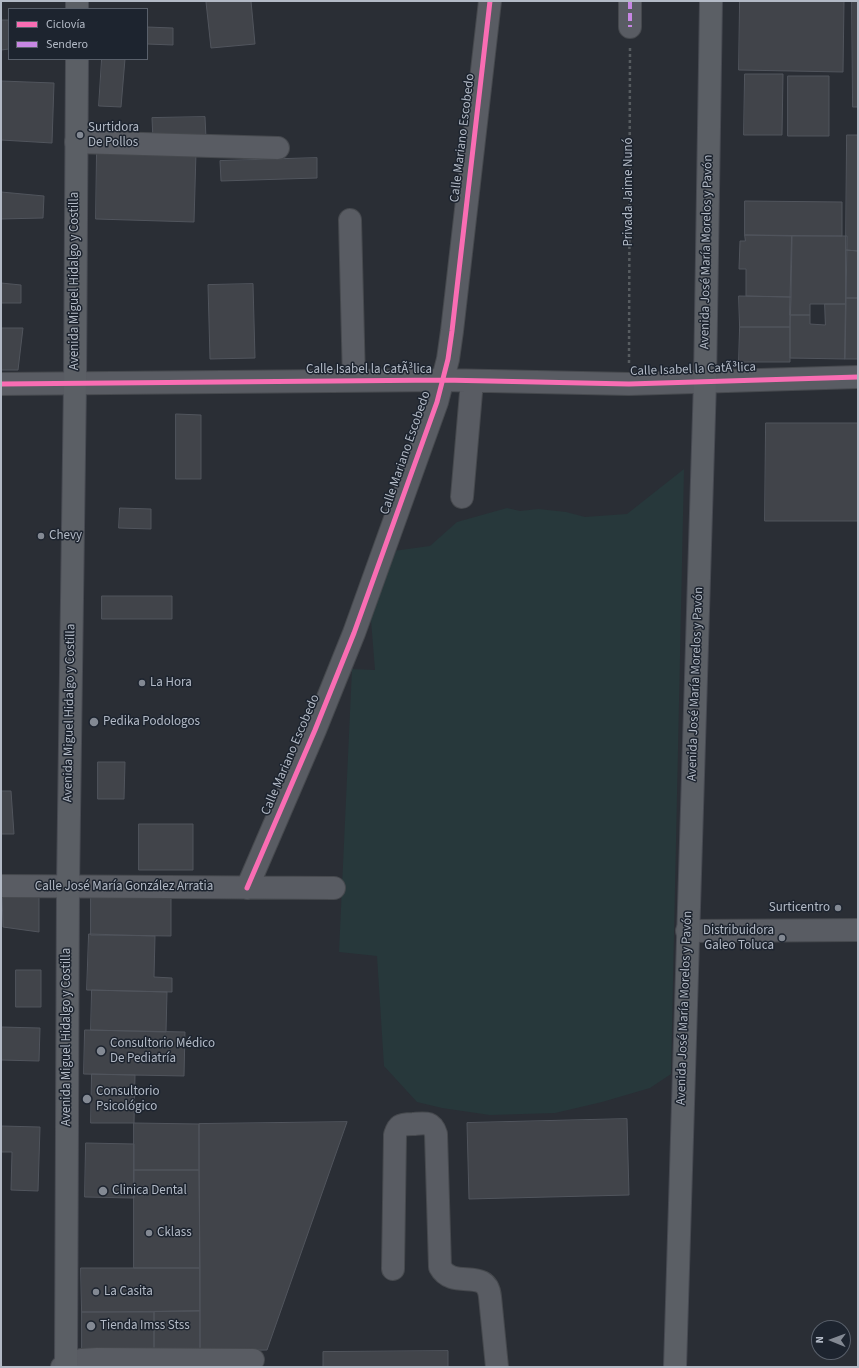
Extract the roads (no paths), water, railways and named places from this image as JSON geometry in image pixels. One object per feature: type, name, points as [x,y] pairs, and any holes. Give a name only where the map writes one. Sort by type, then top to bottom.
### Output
[{"type":"main road","name":"Avenida José María Morelos y Pavón","points":[[675,1367],[687,931],[705,381],[711,1]]},
{"type":"main road","name":"Avenida Miguel Hidalgo y Costilla","points":[[65,1366],[68,887],[75,383],[77,60]]},
{"type":"street","name":"Calle Mariano Escobedo","points":[[247,888],[315,730],[354,633],[430,423],[443,380],[452,331],[490,1]]},
{"type":"street","points":[[630,1],[630,27]]},
{"type":"street","points":[[76,142],[278,148]]},
{"type":"street","points":[[350,220],[354,381]]},
{"type":"street","name":"Calle Isabel la CatÃ³lica","points":[[1,384],[443,380],[629,384],[858,377]]},
{"type":"street","points":[[462,497],[472,381]]},
{"type":"street","name":"Calle José María González Arratia","points":[[1,886],[334,888]]},
{"type":"street","points":[[687,931],[858,930]]},
{"type":"street","points":[[393,1269],[395,1135],[400,1126],[405,1124],[430,1124],[434,1128],[436,1134],[440,1267],[443,1273],[447,1276],[453,1278],[478,1280],[483,1282],[488,1287],[490,1292],[497,1367]]},
{"type":"street","points":[[65,1366],[81,1360],[97,1359],[253,1360]]},
{"type":"place","name":"Surtidora De Pollos","points":[[80,135]]},
{"type":"place","name":"Chevy","points":[[41,536]]},
{"type":"place","name":"La Hora","points":[[142,683]]},
{"type":"place","name":"Pedika Podologos","points":[[94,722]]},
{"type":"place","name":"Surticentro","points":[[838,908]]},
{"type":"place","name":"Distribuidora Galeo Toluca","points":[[782,938]]},
{"type":"place","name":"Consultorio Médico De Pediatría","points":[[101,1051]]},
{"type":"place","name":"Consultorio Psicológico","points":[[87,1099]]},
{"type":"place","name":"Clinica Dental","points":[[103,1191]]},
{"type":"place","name":"Cklass","points":[[149,1233]]},
{"type":"place","name":"La Casita","points":[[96,1292]]},
{"type":"place","name":"Tienda Imss Stss","points":[[91,1326]]}]
